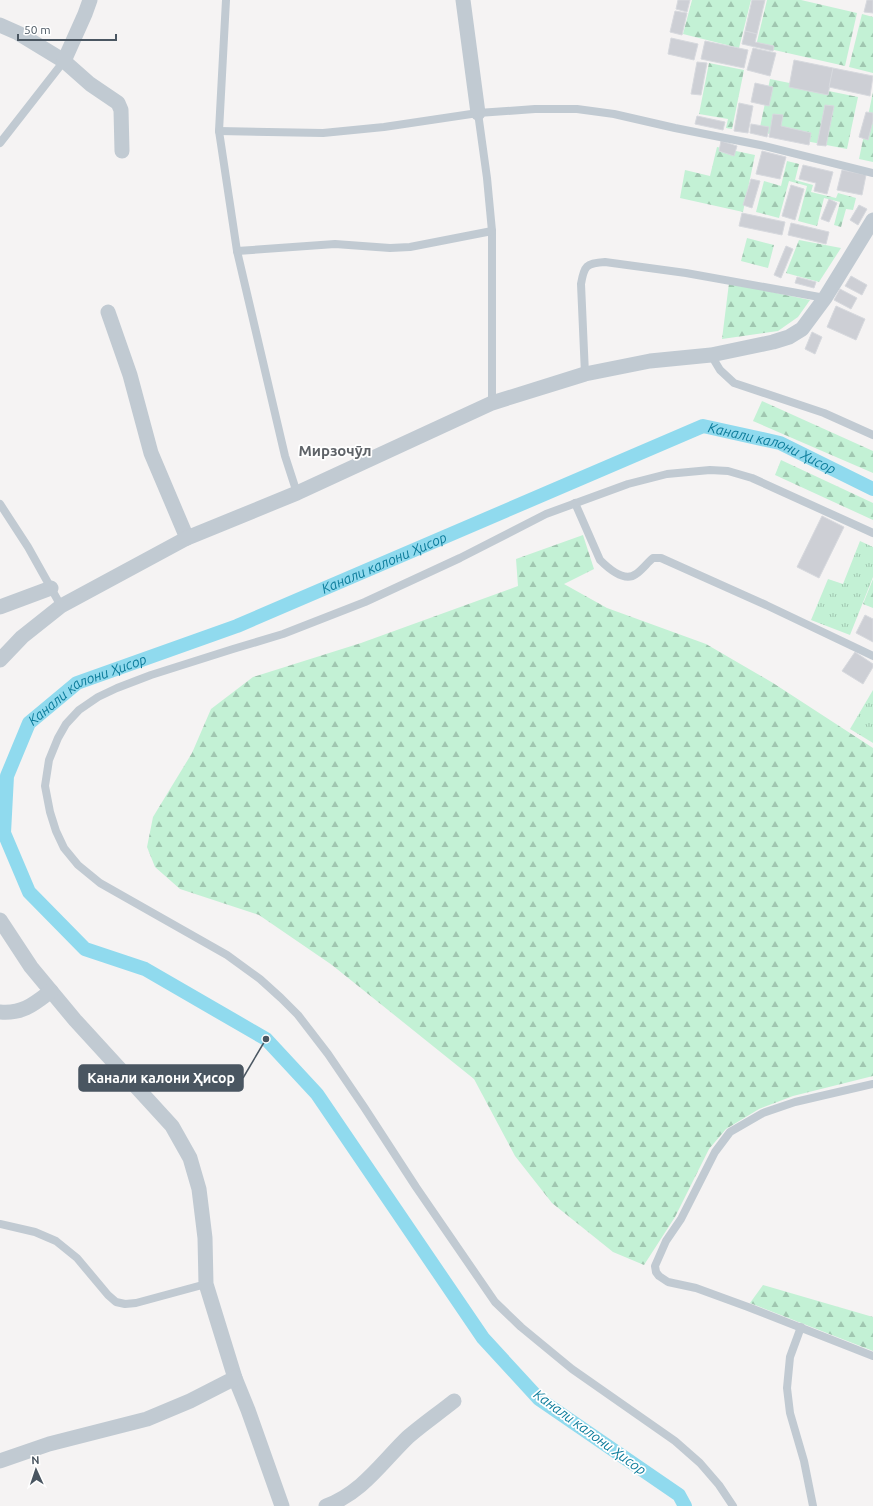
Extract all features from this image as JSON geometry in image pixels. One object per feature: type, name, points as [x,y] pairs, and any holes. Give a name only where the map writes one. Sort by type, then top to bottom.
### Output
[{"type":"street","points":[[64,61],[90,0]]},
{"type":"street","points":[[463,0],[478,113]]},
{"type":"street","points":[[0,25],[18,33],[64,61],[90,84],[120,106],[122,150]]},
{"type":"street","points":[[0,660],[22,637],[61,606],[187,538],[297,492],[492,403],[585,374],[650,361],[711,355],[773,342],[789,337],[802,329],[825,298],[873,220]]},
{"type":"street","points":[[108,312],[130,375],[152,453],[187,538]]},
{"type":"street","points":[[0,607],[51,588]]},
{"type":"street","points":[[0,920],[31,968],[75,1020],[172,1126],[190,1158],[199,1189],[205,1238],[206,1284],[235,1378],[282,1506]]},
{"type":"street","points":[[0,1012],[20,1011],[28,1008],[51,991]]},
{"type":"street","points":[[0,1461],[49,1444],[147,1419],[190,1401],[235,1378]]},
{"type":"street","points":[[326,1506],[339,1501],[353,1491],[383,1465],[407,1438],[454,1401]]},
{"type":"lane","points":[[226,0],[219,131],[237,251],[285,456],[297,492]]},
{"type":"lane","points":[[0,142],[64,61]]},
{"type":"lane","points":[[219,131],[323,133],[384,127],[478,113],[535,109],[577,109],[614,114],[674,128],[760,145],[873,172]]},
{"type":"lane","points":[[478,113],[487,178],[492,231],[492,403]]},
{"type":"lane","points":[[237,251],[335,244],[390,248],[410,247],[492,231]]},
{"type":"lane","points":[[585,374],[581,284],[583,271],[588,265],[594,262],[605,262],[686,273],[825,298]]},
{"type":"lane","points":[[711,355],[720,370],[734,383],[824,413],[873,435]]},
{"type":"lane","points":[[733,1506],[705,1468],[675,1441],[572,1369],[495,1302],[416,1187],[360,1101],[298,1015],[260,979],[228,956],[100,883],[78,865],[64,848],[56,831],[50,812],[45,786],[49,760],[58,738],[66,724],[79,710],[98,697],[151,675],[283,634],[365,602],[460,558],[546,514],[628,484],[667,474],[691,471],[728,471],[752,478],[873,533]]},
{"type":"lane","points":[[0,504],[28,546],[61,606]]},
{"type":"lane","points":[[575,504],[600,560],[606,567],[618,574],[635,576],[653,558],[661,558],[766,605],[873,656]]},
{"type":"lane","points":[[873,1084],[795,1102],[763,1113],[730,1132],[715,1152],[681,1219],[666,1241],[655,1266],[656,1272],[659,1276],[668,1282],[696,1288],[801,1327],[873,1356]]},
{"type":"lane","points":[[0,1224],[35,1232],[56,1241],[77,1258],[116,1302],[124,1304],[136,1303],[206,1284]]},
{"type":"lane","points":[[801,1327],[790,1357],[787,1388],[790,1413],[804,1462],[813,1506]]},
{"type":"green space","points":[[692,0],[751,0],[739,48],[683,34]]},
{"type":"green space","points":[[767,0],[801,0],[857,13],[845,66],[756,46]]},
{"type":"green space","points":[[862,14],[873,17],[873,73],[849,67]]},
{"type":"green space","points":[[709,63],[744,70],[732,129],[726,128],[728,119],[699,114]]},
{"type":"green space","points":[[770,79],[858,97],[847,149],[759,132]]},
{"type":"green space","points":[[873,92],[873,162],[859,159]]},
{"type":"green space","points":[[717,147],[755,155],[743,212],[680,198],[685,170],[710,176]]},
{"type":"green space","points":[[787,161],[799,164],[795,180],[813,185],[811,192],[836,198],[838,193],[856,198],[853,210],[846,209],[841,227],[834,225],[840,202],[824,198],[817,226],[798,221],[807,186],[789,181],[779,218],[756,212],[764,181],[781,186]]},
{"type":"green space","points":[[747,238],[774,245],[768,268],[741,261]]},
{"type":"green space","points":[[799,240],[841,248],[819,282],[786,273]]},
{"type":"green space","points":[[729,283],[810,300],[798,317],[778,331],[722,339]]},
{"type":"green space","points":[[762,401],[873,451],[873,473],[753,421]]},
{"type":"green space","points":[[781,460],[873,503],[873,520],[775,475]]},
{"type":"green space","points":[[583,535],[594,569],[564,584],[607,608],[706,644],[773,683],[873,748],[873,1076],[793,1096],[759,1109],[726,1129],[709,1149],[675,1217],[644,1265],[613,1252],[552,1203],[515,1156],[474,1079],[332,965],[259,915],[180,889],[155,867],[147,847],[153,817],[192,753],[211,709],[253,677],[361,643],[518,586],[516,559]]},
{"type":"green space","points":[[860,541],[873,547],[873,577],[850,635],[811,620],[828,579],[843,584]]},
{"type":"green space","points":[[873,579],[873,608],[863,604]]},
{"type":"green space","points":[[873,690],[873,743],[850,729]]},
{"type":"green space","points":[[763,1285],[873,1317],[873,1351],[750,1303]]},
{"type":"building","points":[[678,0],[690,0],[687,12],[676,9]]},
{"type":"building","points":[[752,0],[765,0],[757,34],[745,31]]},
{"type":"building","points":[[867,0],[873,0],[873,13],[864,12]]},
{"type":"building","points":[[675,11],[687,13],[682,35],[670,32]]},
{"type":"building","points":[[745,31],[757,34],[755,42],[774,46],[773,51],[742,44]]},
{"type":"building","points":[[671,38],[698,44],[694,60],[668,54]]},
{"type":"building","points":[[705,41],[748,50],[744,68],[701,59]]},
{"type":"building","points":[[753,48],[776,53],[770,76],[747,70]]},
{"type":"building","points":[[794,60],[833,68],[828,95],[789,87]]},
{"type":"building","points":[[697,62],[707,63],[701,95],[691,94]]},
{"type":"building","points":[[833,68],[873,76],[870,96],[829,87]]},
{"type":"building","points":[[755,83],[773,87],[769,106],[751,102]]},
{"type":"building","points":[[739,103],[753,106],[748,133],[734,131]]},
{"type":"building","points":[[825,105],[834,106],[826,146],[817,145]]},
{"type":"building","points":[[866,112],[873,113],[873,121],[868,140],[859,137]]},
{"type":"building","points":[[773,114],[783,115],[781,126],[811,133],[809,145],[769,137]]},
{"type":"building","points":[[697,116],[725,122],[723,130],[695,124]]},
{"type":"building","points":[[751,124],[769,127],[767,137],[750,133]]},
{"type":"building","points":[[721,141],[737,146],[734,156],[719,151]]},
{"type":"building","points":[[762,151],[786,157],[780,179],[756,174]]},
{"type":"building","points":[[803,165],[833,172],[827,194],[814,191],[816,183],[799,179]]},
{"type":"building","points":[[842,170],[866,175],[862,195],[837,190]]},
{"type":"building","points":[[751,179],[760,181],[752,208],[743,205]]},
{"type":"building","points":[[791,185],[804,189],[795,220],[782,216]]},
{"type":"building","points":[[829,199],[837,203],[829,222],[821,219]]},
{"type":"building","points":[[859,205],[867,209],[858,225],[850,220]]},
{"type":"building","points":[[742,213],[785,222],[782,235],[739,226]]},
{"type":"building","points":[[791,223],[829,232],[826,244],[788,235]]},
{"type":"building","points":[[786,246],[793,249],[781,278],[774,275]]},
{"type":"building","points":[[851,276],[867,285],[862,295],[845,286]]},
{"type":"building","points":[[797,277],[816,282],[814,288],[795,283]]},
{"type":"building","points":[[840,289],[857,298],[851,309],[834,300]]},
{"type":"building","points":[[836,306],[865,319],[856,340],[827,327]]},
{"type":"building","points":[[812,332],[822,337],[815,354],[805,349]]},
{"type":"building","points":[[822,516],[844,527],[819,578],[797,567]]},
{"type":"building","points":[[865,615],[873,619],[873,642],[856,633]]},
{"type":"building","points":[[855,652],[873,664],[873,667],[863,684],[842,671]]},
{"type":"waterway","name":"Канали калони Ҳисор","points":[[685,1506],[679,1495],[539,1399],[483,1338],[317,1094],[266,1039],[145,969],[85,949],[29,892],[4,833],[7,776],[29,723],[77,683],[237,626],[703,426],[780,443],[873,489]]},
{"type":"place","name":"Канали калони Ҳисор","points":[[266,1039]]},
{"type":"district","name":"Мирзочӯл","points":[[335,451]]}]
